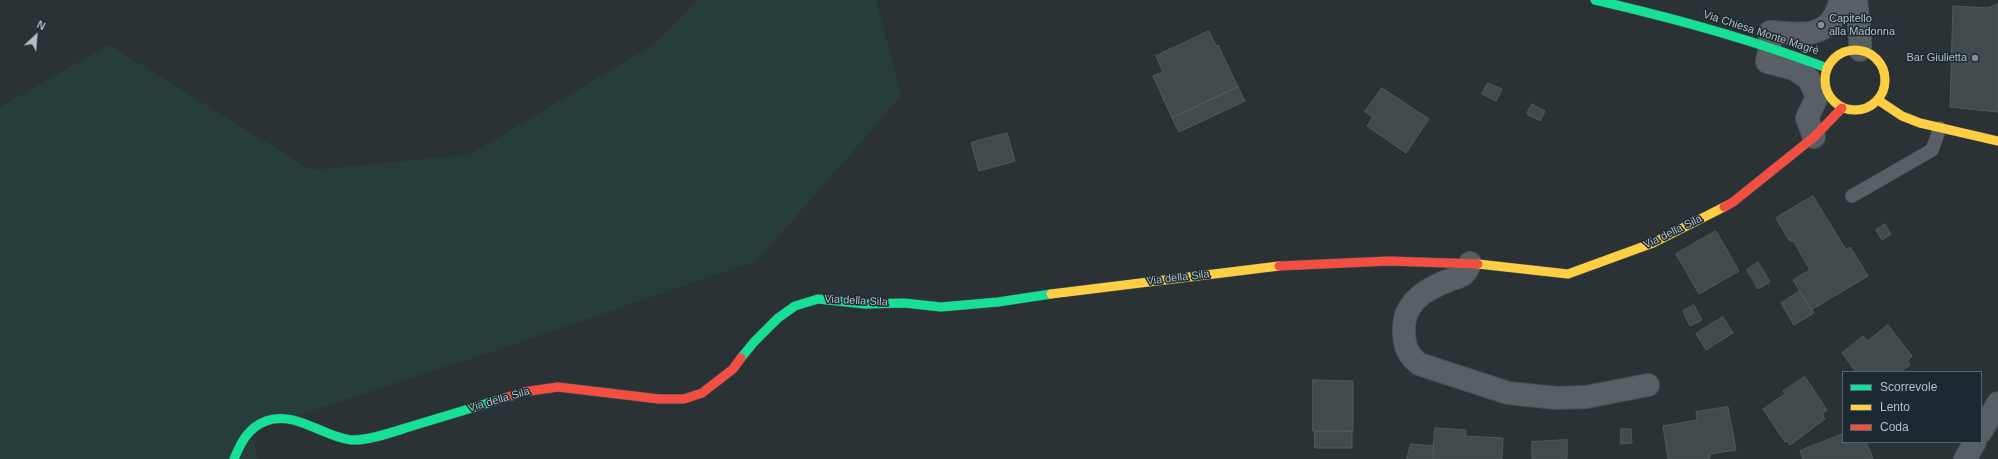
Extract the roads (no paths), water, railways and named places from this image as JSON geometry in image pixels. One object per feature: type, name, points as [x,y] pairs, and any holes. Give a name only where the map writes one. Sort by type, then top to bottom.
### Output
[{"type":"street","name":"Via Chiesa Monte Magrè","points":[[1595,0],[1675,18],[1827,68]]},
{"type":"street","points":[[1814,137],[1807,118],[1817,96],[1809,78],[1794,70],[1767,62],[1770,48],[1770,32],[1818,32],[1830,24],[1840,4],[1840,0]]},
{"type":"street","points":[[1842,108],[1863,110],[1878,100],[1884,91],[1885,80],[1883,70],[1878,61],[1870,54],[1860,50],[1856,0]]},
{"type":"street","name":"Via Chiesa Monte Magrè","points":[[1842,108],[1832,101],[1826,91],[1824,79],[1827,68],[1837,55],[1852,50],[1860,50]]},
{"type":"street","points":[[1878,100],[1902,116],[1940,128],[1998,141]]},
{"type":"street","name":"Via della Sila","points":[[234,459],[242,440],[250,431],[267,422],[282,420],[299,421],[328,434],[351,440],[379,436],[523,392],[558,387],[659,399],[684,399],[702,393],[733,369],[754,342],[778,318],[795,306],[818,299],[865,304],[904,303],[941,307],[998,302],[1080,289],[1271,266],[1388,261],[1470,263],[1568,274],[1653,243],[1733,202],[1814,137],[1842,108]]},
{"type":"street","points":[[1470,263],[1464,274],[1431,287],[1418,296],[1408,310],[1404,319],[1405,345],[1411,357],[1419,364],[1508,393],[1557,398],[1586,397],[1648,385]]},
{"type":"street","points":[[1982,430],[1998,403]]},
{"type":"street","points":[[1965,459],[1974,443]]},
{"type":"lane","points":[[1852,196],[1932,150],[1940,128]]},
{"type":"place","name":"Capitello alla Madonna","points":[[1821,25]]},
{"type":"place","name":"Bar Giulietta","points":[[1975,58]]}]
